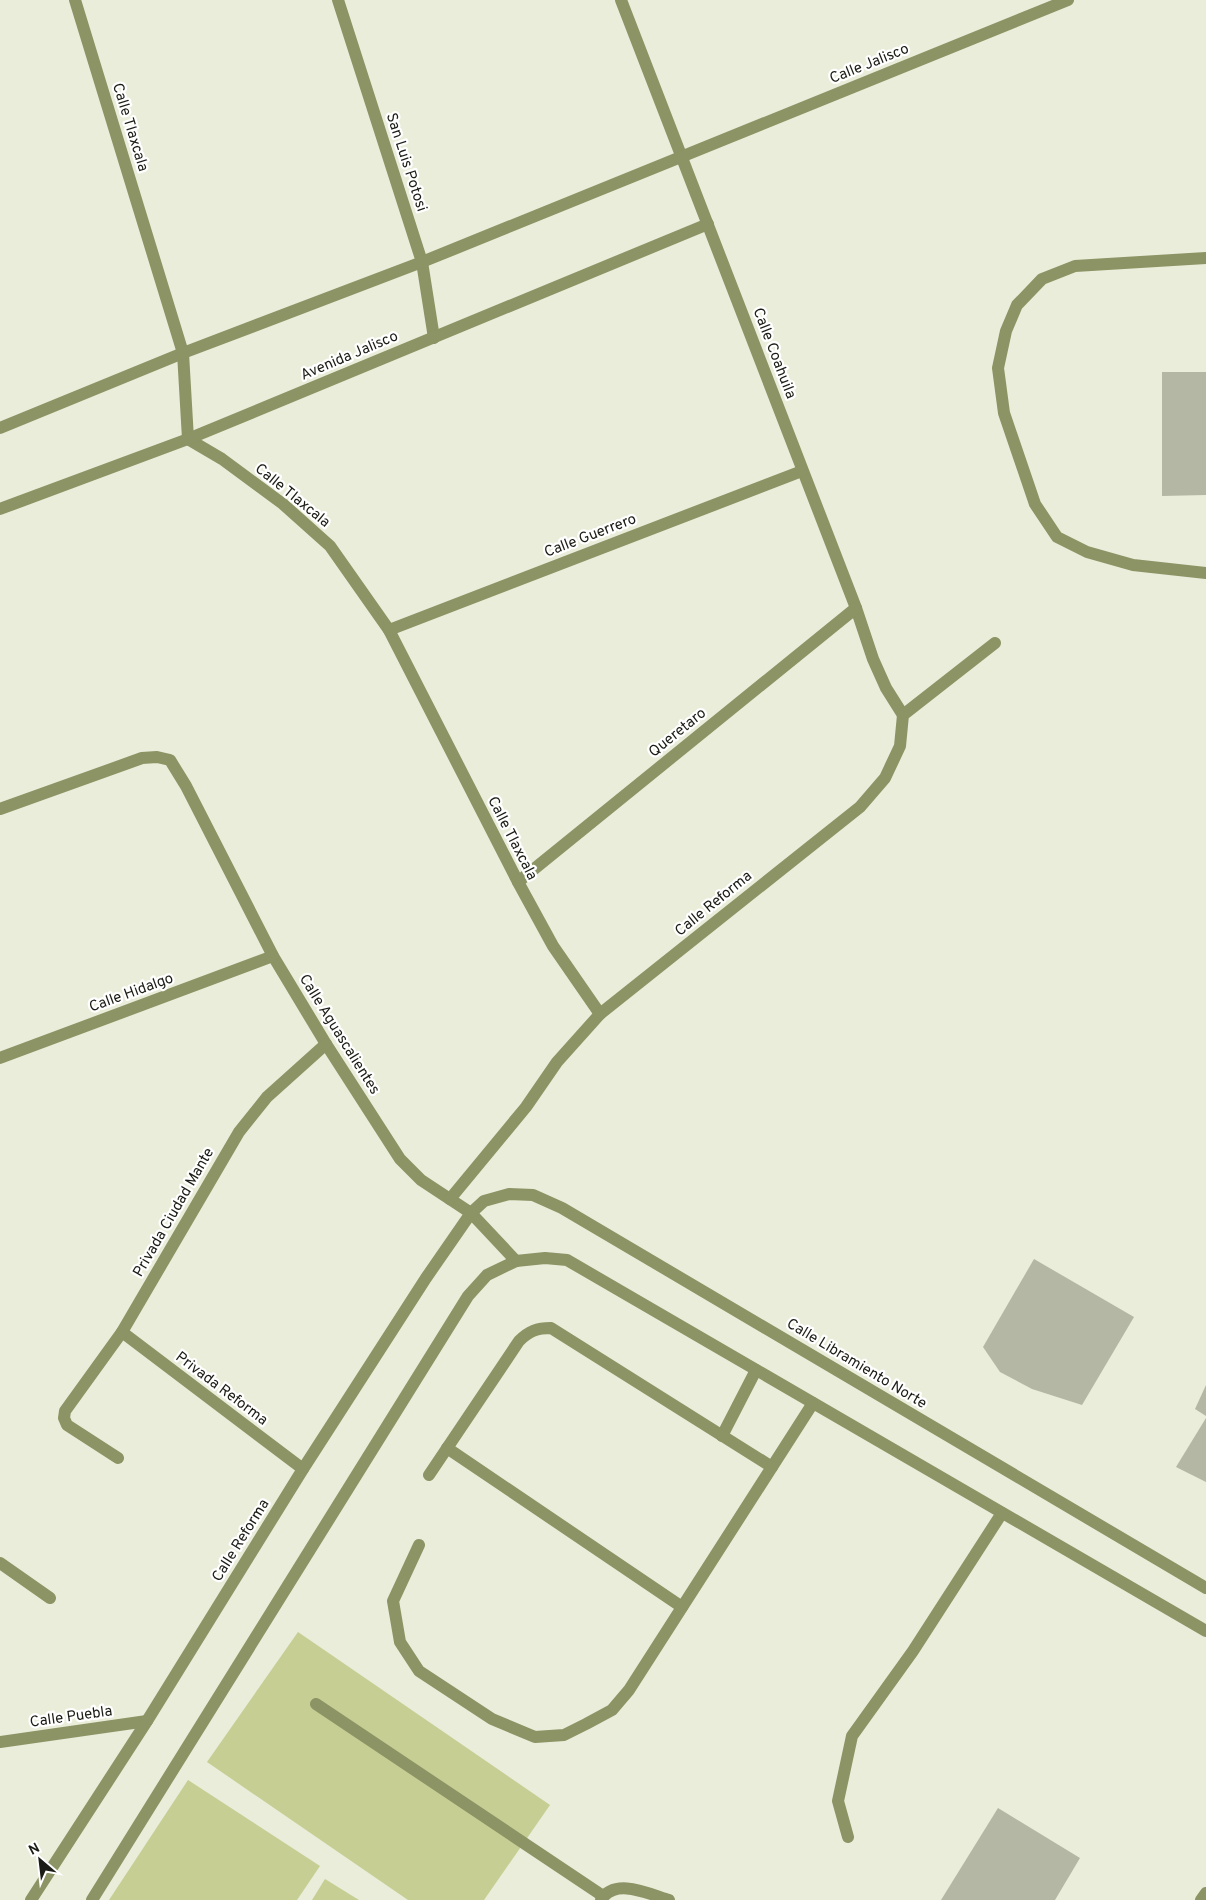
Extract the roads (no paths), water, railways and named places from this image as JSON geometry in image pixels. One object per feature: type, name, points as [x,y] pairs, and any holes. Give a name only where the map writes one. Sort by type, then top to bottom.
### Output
[{"type":"street","name":"Calle Tlaxcala","points":[[75,0],[183,353],[188,439],[222,459],[283,504],[330,546],[389,630],[518,882],[553,946],[600,1014]]},
{"type":"street","name":"San Luis Potosi","points":[[338,0],[422,262],[434,338]]},
{"type":"street","name":"Calle Coahuila","points":[[621,0],[856,608],[873,658],[886,688],[903,715]]},
{"type":"street","name":"Calle Jalisco","points":[[681,156],[1068,0]]},
{"type":"street","points":[[0,428],[183,353],[422,262],[681,156]]},
{"type":"street","name":"Avenida Jalisco","points":[[0,509],[188,439],[708,224]]},
{"type":"street","points":[[1206,258],[1075,266],[1042,279],[1017,305],[1006,331],[998,368],[1004,413],[1035,504],[1057,536],[1087,552],[1133,566],[1206,573]]},
{"type":"street","name":"Calle Guerrero","points":[[389,630],[802,471]]},
{"type":"street","name":"Queretaro","points":[[518,882],[856,608]]},
{"type":"street","points":[[903,715],[995,643]]},
{"type":"street","name":"Calle Reforma","points":[[450,1199],[520,1114],[557,1062],[600,1014],[860,807],[885,778],[900,746],[903,715]]},
{"type":"street","name":"Calle Aguascalientes","points":[[0,809],[142,758],[157,757],[170,760],[186,786],[273,956],[326,1044],[400,1159],[421,1180],[471,1213],[516,1261]]},
{"type":"street","name":"Calle Hidalgo","points":[[0,1058],[273,956]]},
{"type":"street","name":"Privada Ciudad Mante","points":[[118,1458],[67,1425],[64,1418],[65,1411],[122,1332],[239,1132],[268,1097],[326,1044]]},
{"type":"street","name":"Calle Libramiento Norte","points":[[484,1202],[509,1194],[533,1195],[562,1208],[1206,1588]]},
{"type":"street","name":"Calle Reforma","points":[[31,1900],[147,1721],[303,1469],[426,1278],[471,1213],[484,1202]]},
{"type":"street","points":[[92,1900],[468,1296],[487,1275],[516,1261],[544,1258],[567,1260],[1206,1631]]},
{"type":"street","points":[[429,1475],[519,1341],[528,1332],[540,1328],[551,1328],[772,1467]]},
{"type":"street","name":"Privada Reforma","points":[[122,1332],[303,1469]]},
{"type":"street","points":[[722,1436],[756,1370]]},
{"type":"street","points":[[419,1545],[393,1601],[400,1642],[419,1670],[492,1719],[535,1737],[564,1735],[612,1710],[629,1690],[813,1403]]},
{"type":"street","points":[[447,1448],[682,1607]]},
{"type":"street","points":[[848,1836],[838,1801],[852,1736],[913,1651],[1002,1513]]},
{"type":"street","points":[[0,1563],[50,1598]]},
{"type":"street","points":[[316,1704],[602,1898],[615,1888],[631,1889],[669,1900]]},
{"type":"street","name":"Calle Puebla","points":[[0,1742],[147,1721]]},
{"type":"street","points":[[1201,1900],[1206,1892]]}]
